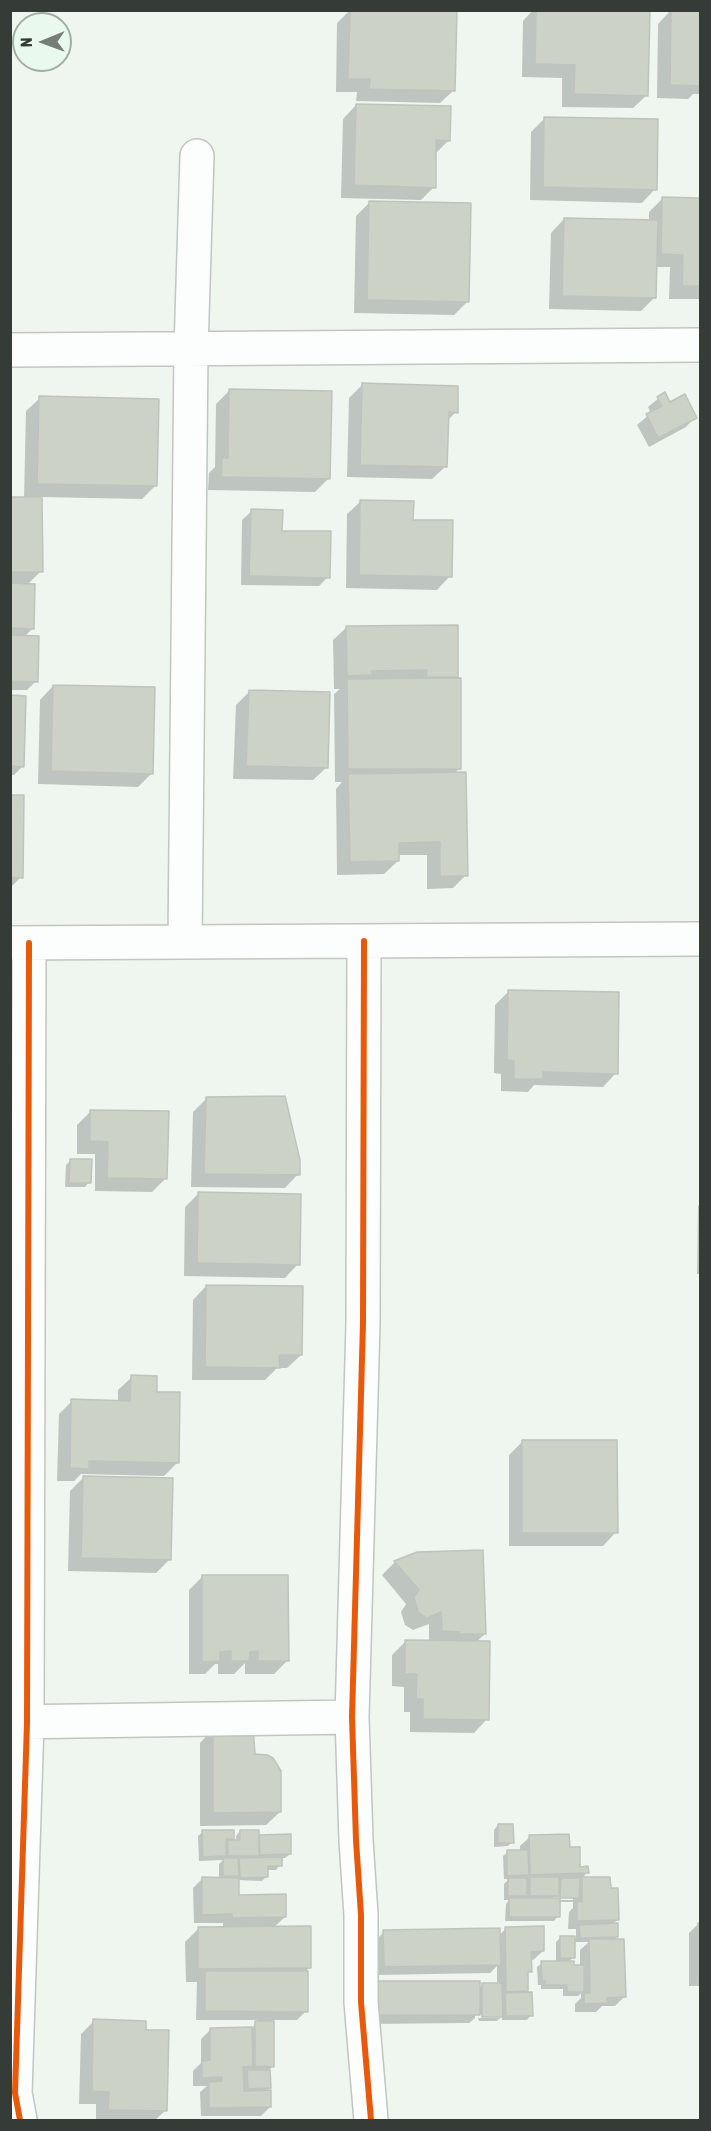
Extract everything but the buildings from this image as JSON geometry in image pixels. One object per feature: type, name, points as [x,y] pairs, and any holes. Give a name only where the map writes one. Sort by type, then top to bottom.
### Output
[{"type":"street","points":[[185,942],[191,349],[196,156]]},
{"type":"street","points":[[10,350],[700,345]]},
{"type":"street","points":[[20,2121],[15,2093],[19,1722],[20,943],[700,939]]},
{"type":"street","points":[[364,941],[363,1323],[352,1717],[361,1915],[361,2002],[371,2121]]},
{"type":"street","points":[[19,1722],[352,1717]]},
{"type":"cycle path","points":[[364,941],[363,1323],[352,1717],[361,1915],[361,2002],[371,2120]]},
{"type":"cycle path","points":[[20,2120],[15,2093],[27,1723],[29,943]]}]
